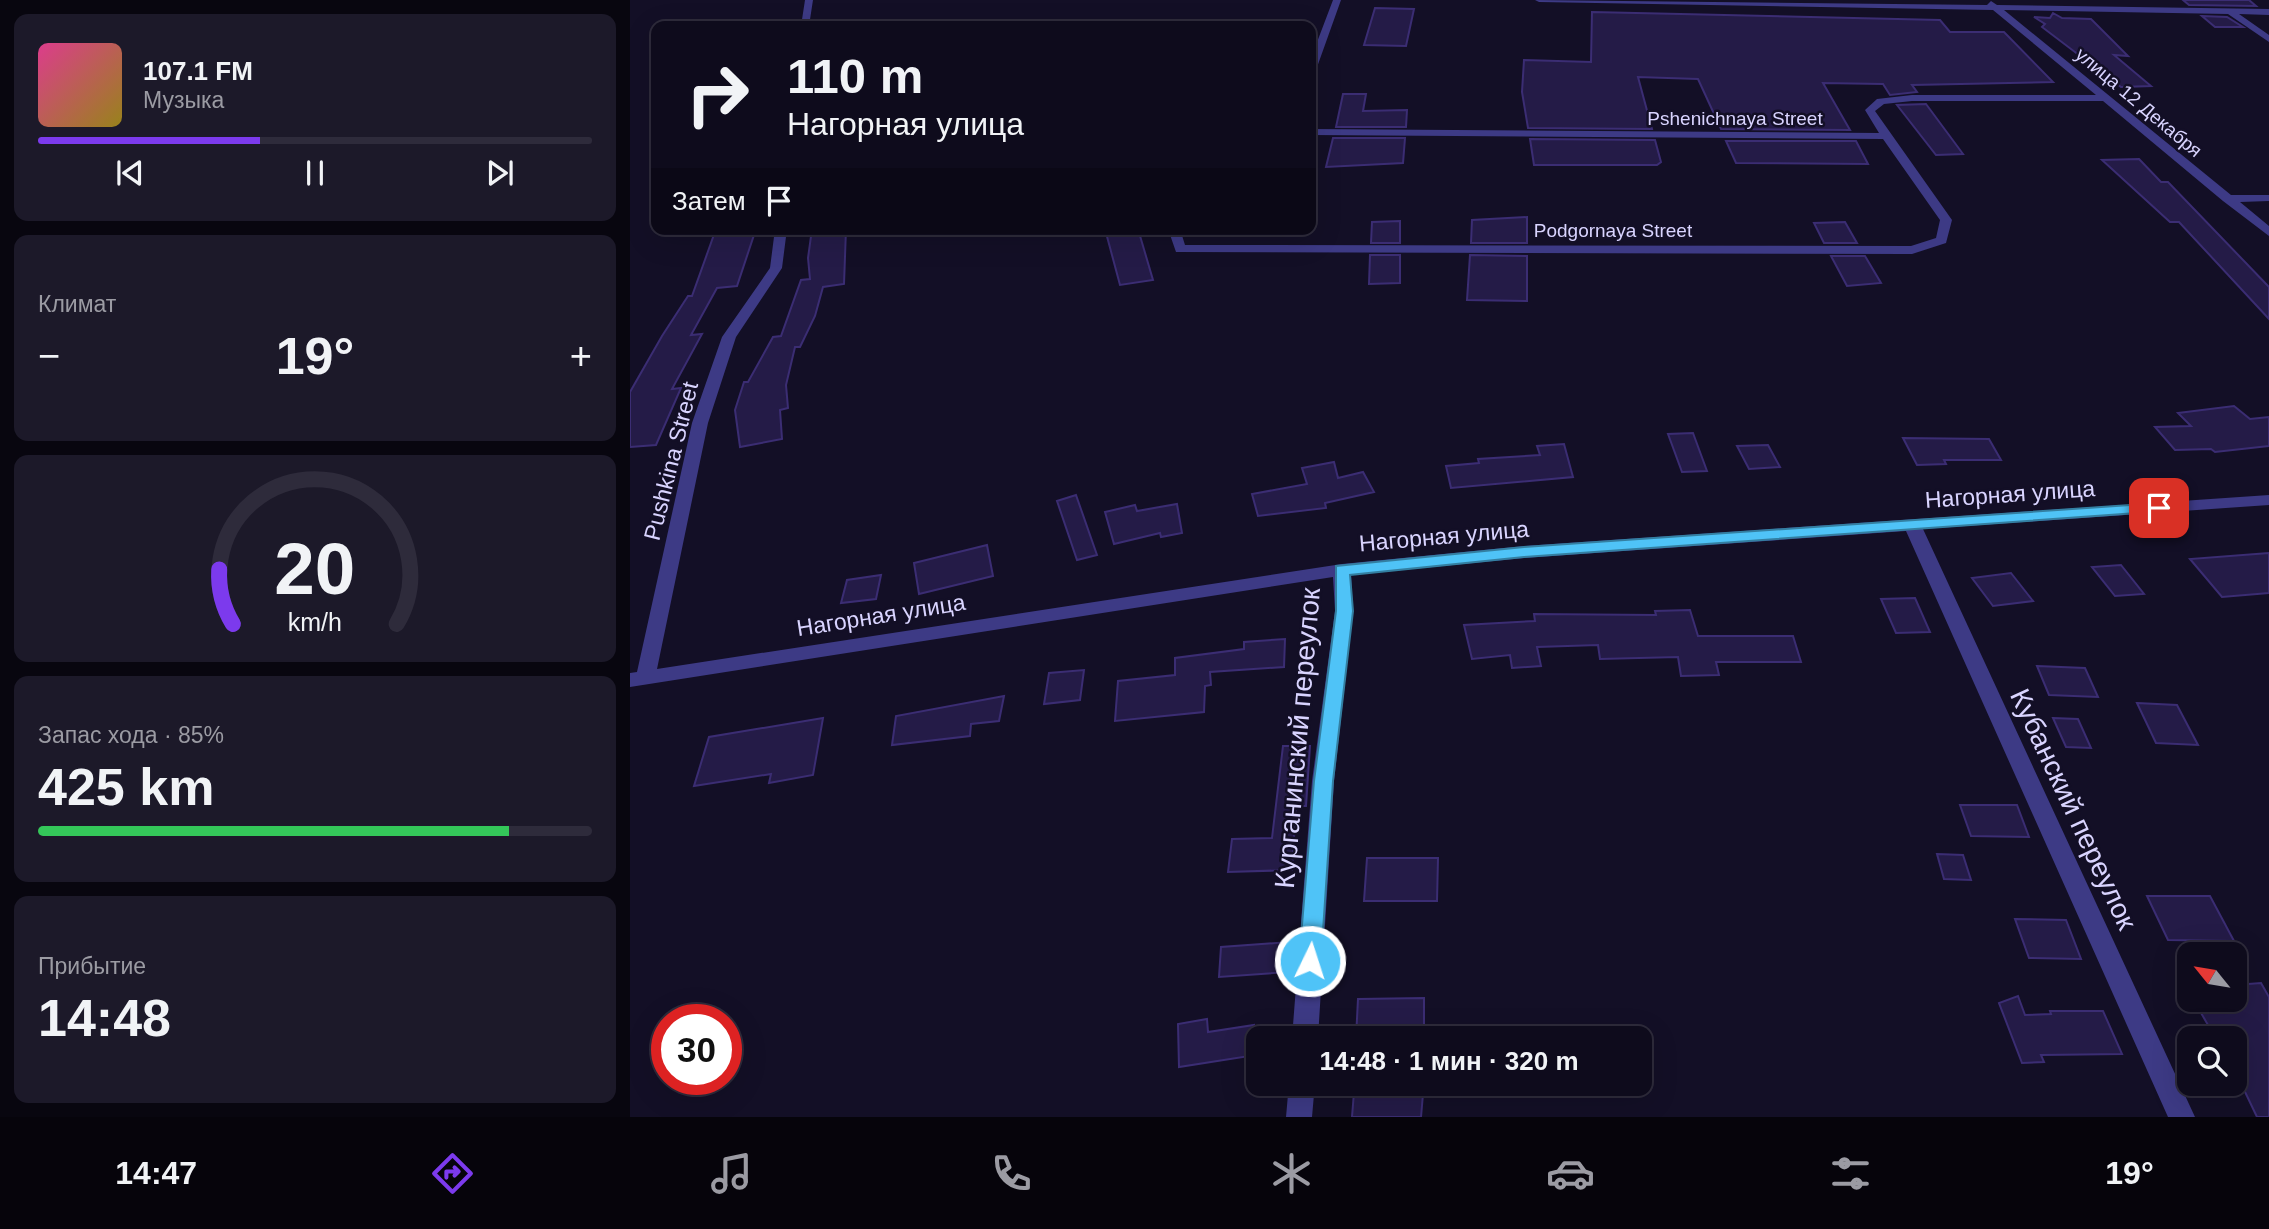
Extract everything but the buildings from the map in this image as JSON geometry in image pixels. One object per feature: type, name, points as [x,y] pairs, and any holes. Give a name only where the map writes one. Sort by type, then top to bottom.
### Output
[{"type":"street","points":[[806,21],[808,0]]},
{"type":"street","points":[[1316,57],[1337,0]]},
{"type":"street","points":[[1539,0],[1989,3],[2269,12]]},
{"type":"street","name":"улица 12 Декабря","points":[[1989,3],[2109,98],[2269,232]]},
{"type":"street","points":[[2231,12],[2269,39]]},
{"type":"street","points":[[1886,136],[1870,110],[1881,101],[1912,98],[2109,98]]},
{"type":"street","name":"Pshenichnaya Street","points":[[1316,132],[1886,136]]},
{"type":"street","name":"Podgornaya Street","points":[[1176,235],[1180,249],[1912,250],[1942,240],[1946,220],[1886,136]]},
{"type":"street","points":[[2227,198],[2269,198]]},
{"type":"street","name":"Pushkina Street","points":[[638,678],[699,423],[729,337],[776,268],[780,235]]},
{"type":"street","name":"Нагорная улица","points":[[638,678],[1342,570],[1524,552],[2269,500]]},
{"type":"street","name":"Кубанский переулок","points":[[1912,525],[2182,1117]]},
{"type":"street","name":"Курганинский переулок","points":[[1306,1026],[1323,781],[1344,611],[1342,570]]},
{"type":"street","points":[[1299,1117],[1300,1096]]},
{"type":"route","points":[[1310,961],[1323,781],[1344,611],[1342,570],[1524,552],[2159,508]]}]
